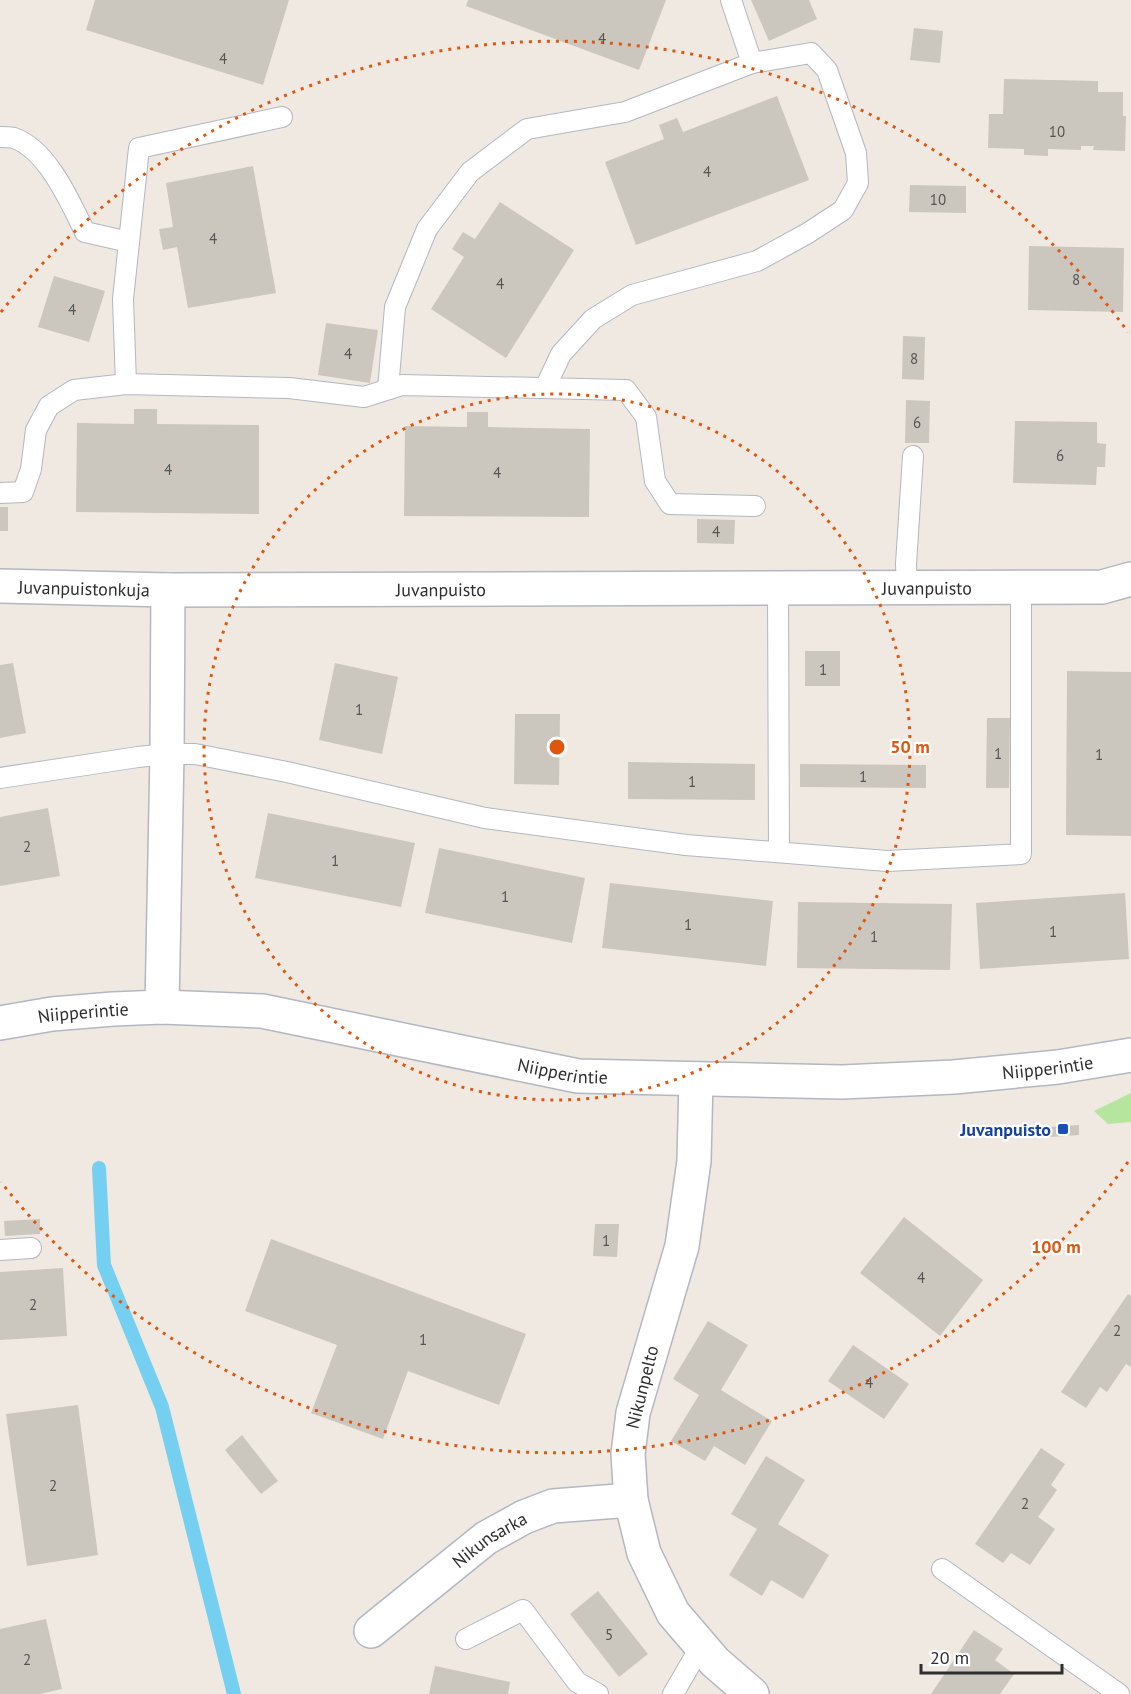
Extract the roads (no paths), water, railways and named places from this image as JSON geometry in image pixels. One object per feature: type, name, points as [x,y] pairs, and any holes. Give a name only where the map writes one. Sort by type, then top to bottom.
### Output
[{"type":"street","name":"Juvanpuisto","points":[[168,590],[1102,587],[1131,579]]},
{"type":"street","name":"Juvanpuistonkuja","points":[[0,586],[168,590]]},
{"type":"street","points":[[162,1007],[168,590]]},
{"type":"street","name":"Niipperintie","points":[[0,1023],[52,1014],[113,1009],[162,1007],[262,1011],[578,1076],[842,1082],[954,1077],[1058,1067],[1131,1055]]},
{"type":"street","name":"Nikunpelto","points":[[696,1079],[694,1161],[682,1246],[633,1413],[628,1454],[631,1500],[644,1553],[673,1613],[715,1662],[752,1694]]},
{"type":"street","name":"Nikunsarka","points":[[371,1631],[486,1538],[524,1517],[553,1506],[631,1500]]},
{"type":"lane","points":[[731,0],[752,63]]},
{"type":"lane","points":[[388,390],[395,307],[427,229],[470,172],[527,129],[625,112],[752,63],[812,53],[827,70],[856,153],[858,183],[843,210],[808,233],[757,261],[632,295],[593,319],[561,354],[545,388]]},
{"type":"lane","points":[[126,384],[123,299],[139,148],[282,117]]},
{"type":"lane","points":[[0,137],[14,138],[34,150],[58,179],[84,232],[129,242]]},
{"type":"lane","points":[[0,493],[23,492],[31,469],[36,430],[49,406],[74,390],[126,384],[289,388],[364,397],[402,385],[626,390],[646,417],[656,482],[670,504],[755,506]]},
{"type":"lane","points":[[907,588],[906,564],[913,456]]},
{"type":"lane","points":[[0,778],[138,757],[195,754],[287,772],[485,818],[686,845],[887,861],[1021,854],[1021,587]]},
{"type":"lane","points":[[778,588],[779,852]]},
{"type":"lane","points":[[0,1250],[31,1248]]},
{"type":"lane","points":[[942,1569],[1119,1694]]},
{"type":"lane","points":[[466,1639],[524,1610],[577,1682],[598,1694]]},
{"type":"lane","points":[[673,1694],[701,1646]]},
{"type":"waterway","points":[[99,1168],[104,1265],[162,1407],[234,1694]]},
{"type":"place","name":"Juvanpuisto","points":[[1063,1129]]}]
